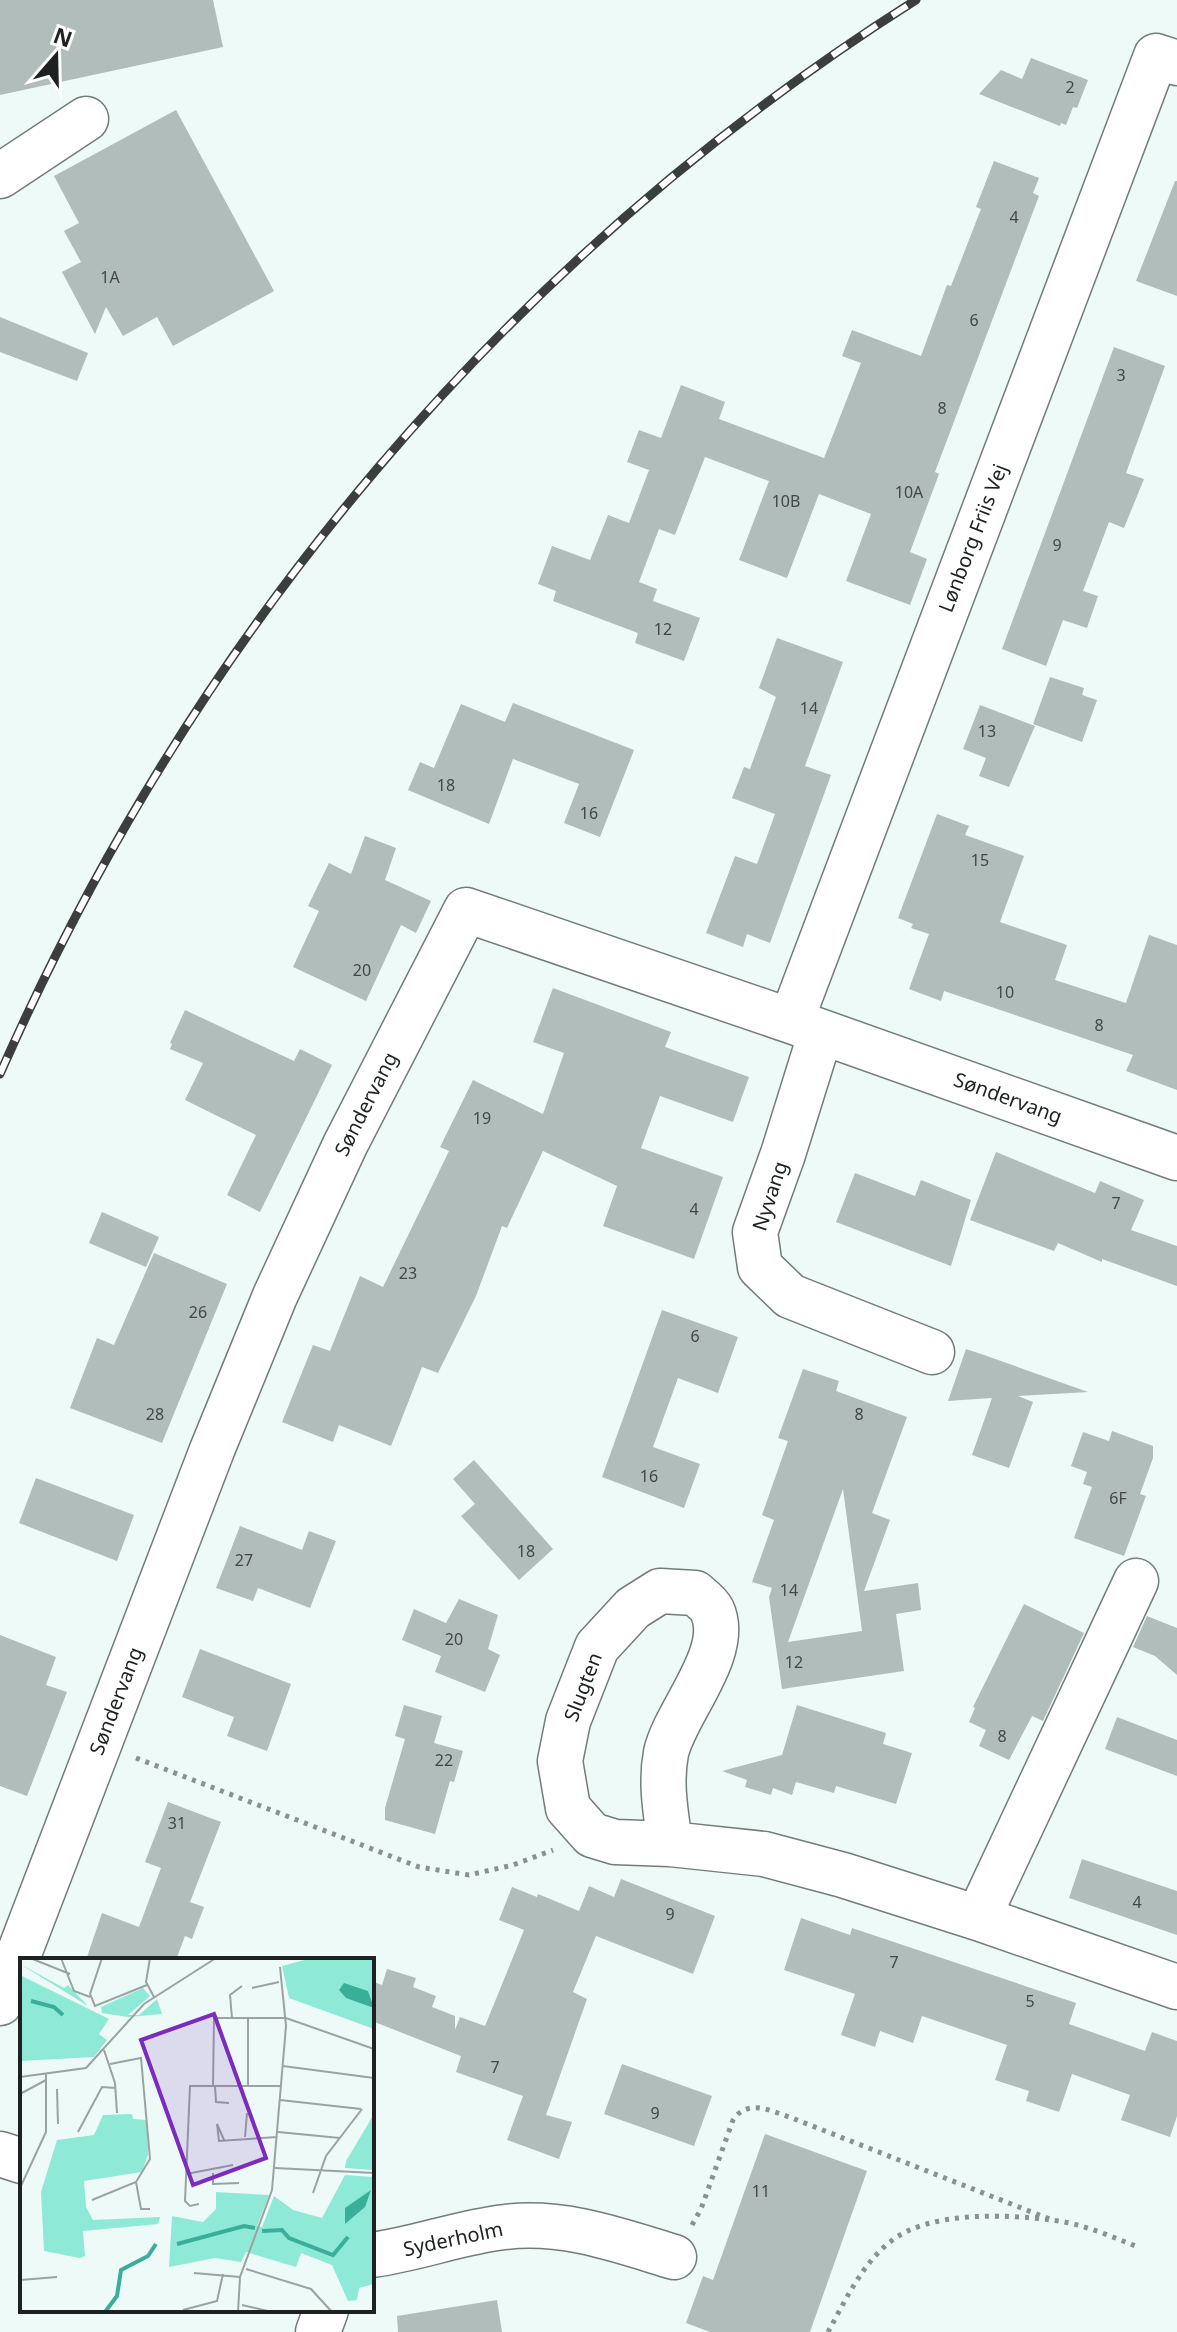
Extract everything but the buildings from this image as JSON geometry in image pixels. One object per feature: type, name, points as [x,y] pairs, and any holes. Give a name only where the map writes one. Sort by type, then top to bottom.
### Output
[{"type":"street","name":"Lønborg Friis Vej","points":[[806,1026],[1167,59]]},
{"type":"street","points":[[0,176],[86,119]]},
{"type":"street","name":"Søndervang","points":[[0,2003],[212,1450],[275,1296],[345,1145],[466,910],[806,1026],[1177,1158]]},
{"type":"street","name":"Nyvang","points":[[806,1026],[783,1154],[755,1232],[760,1267],[790,1296],[932,1352]]},
{"type":"street","points":[[978,1918],[1136,1581]]},
{"type":"street","name":"Slugten","points":[[592,1835],[568,1808],[560,1761],[568,1721],[597,1647],[633,1608],[660,1591],[695,1593],[711,1608],[716,1625],[714,1650],[667,1748],[662,1779],[670,1844]]},
{"type":"street","points":[[592,1835],[615,1842],[670,1844],[764,1854],[843,1875],[978,1918],[1177,1987]]},
{"type":"street","points":[[0,2154],[20,2160]]},
{"type":"street","name":"Syderholm","points":[[374,2255],[505,2227],[559,2226],[674,2257]]},
{"type":"street","points":[[318,2332],[325,2312]]},
{"type":"path","points":[[99,1744],[419,1867],[469,1875],[513,1865],[592,1835]]},
{"type":"path","points":[[674,2257],[701,2209],[733,2120],[744,2108],[753,2107],[792,2118],[1052,2220],[1092,2230],[1138,2247]]},
{"type":"path","points":[[828,2332],[864,2270],[891,2241],[923,2225],[973,2217],[1052,2220]]},
{"type":"railway","points":[[0,1074],[78,912],[168,756],[268,608],[378,468],[498,337],[628,214],[767,102],[916,0]]}]
